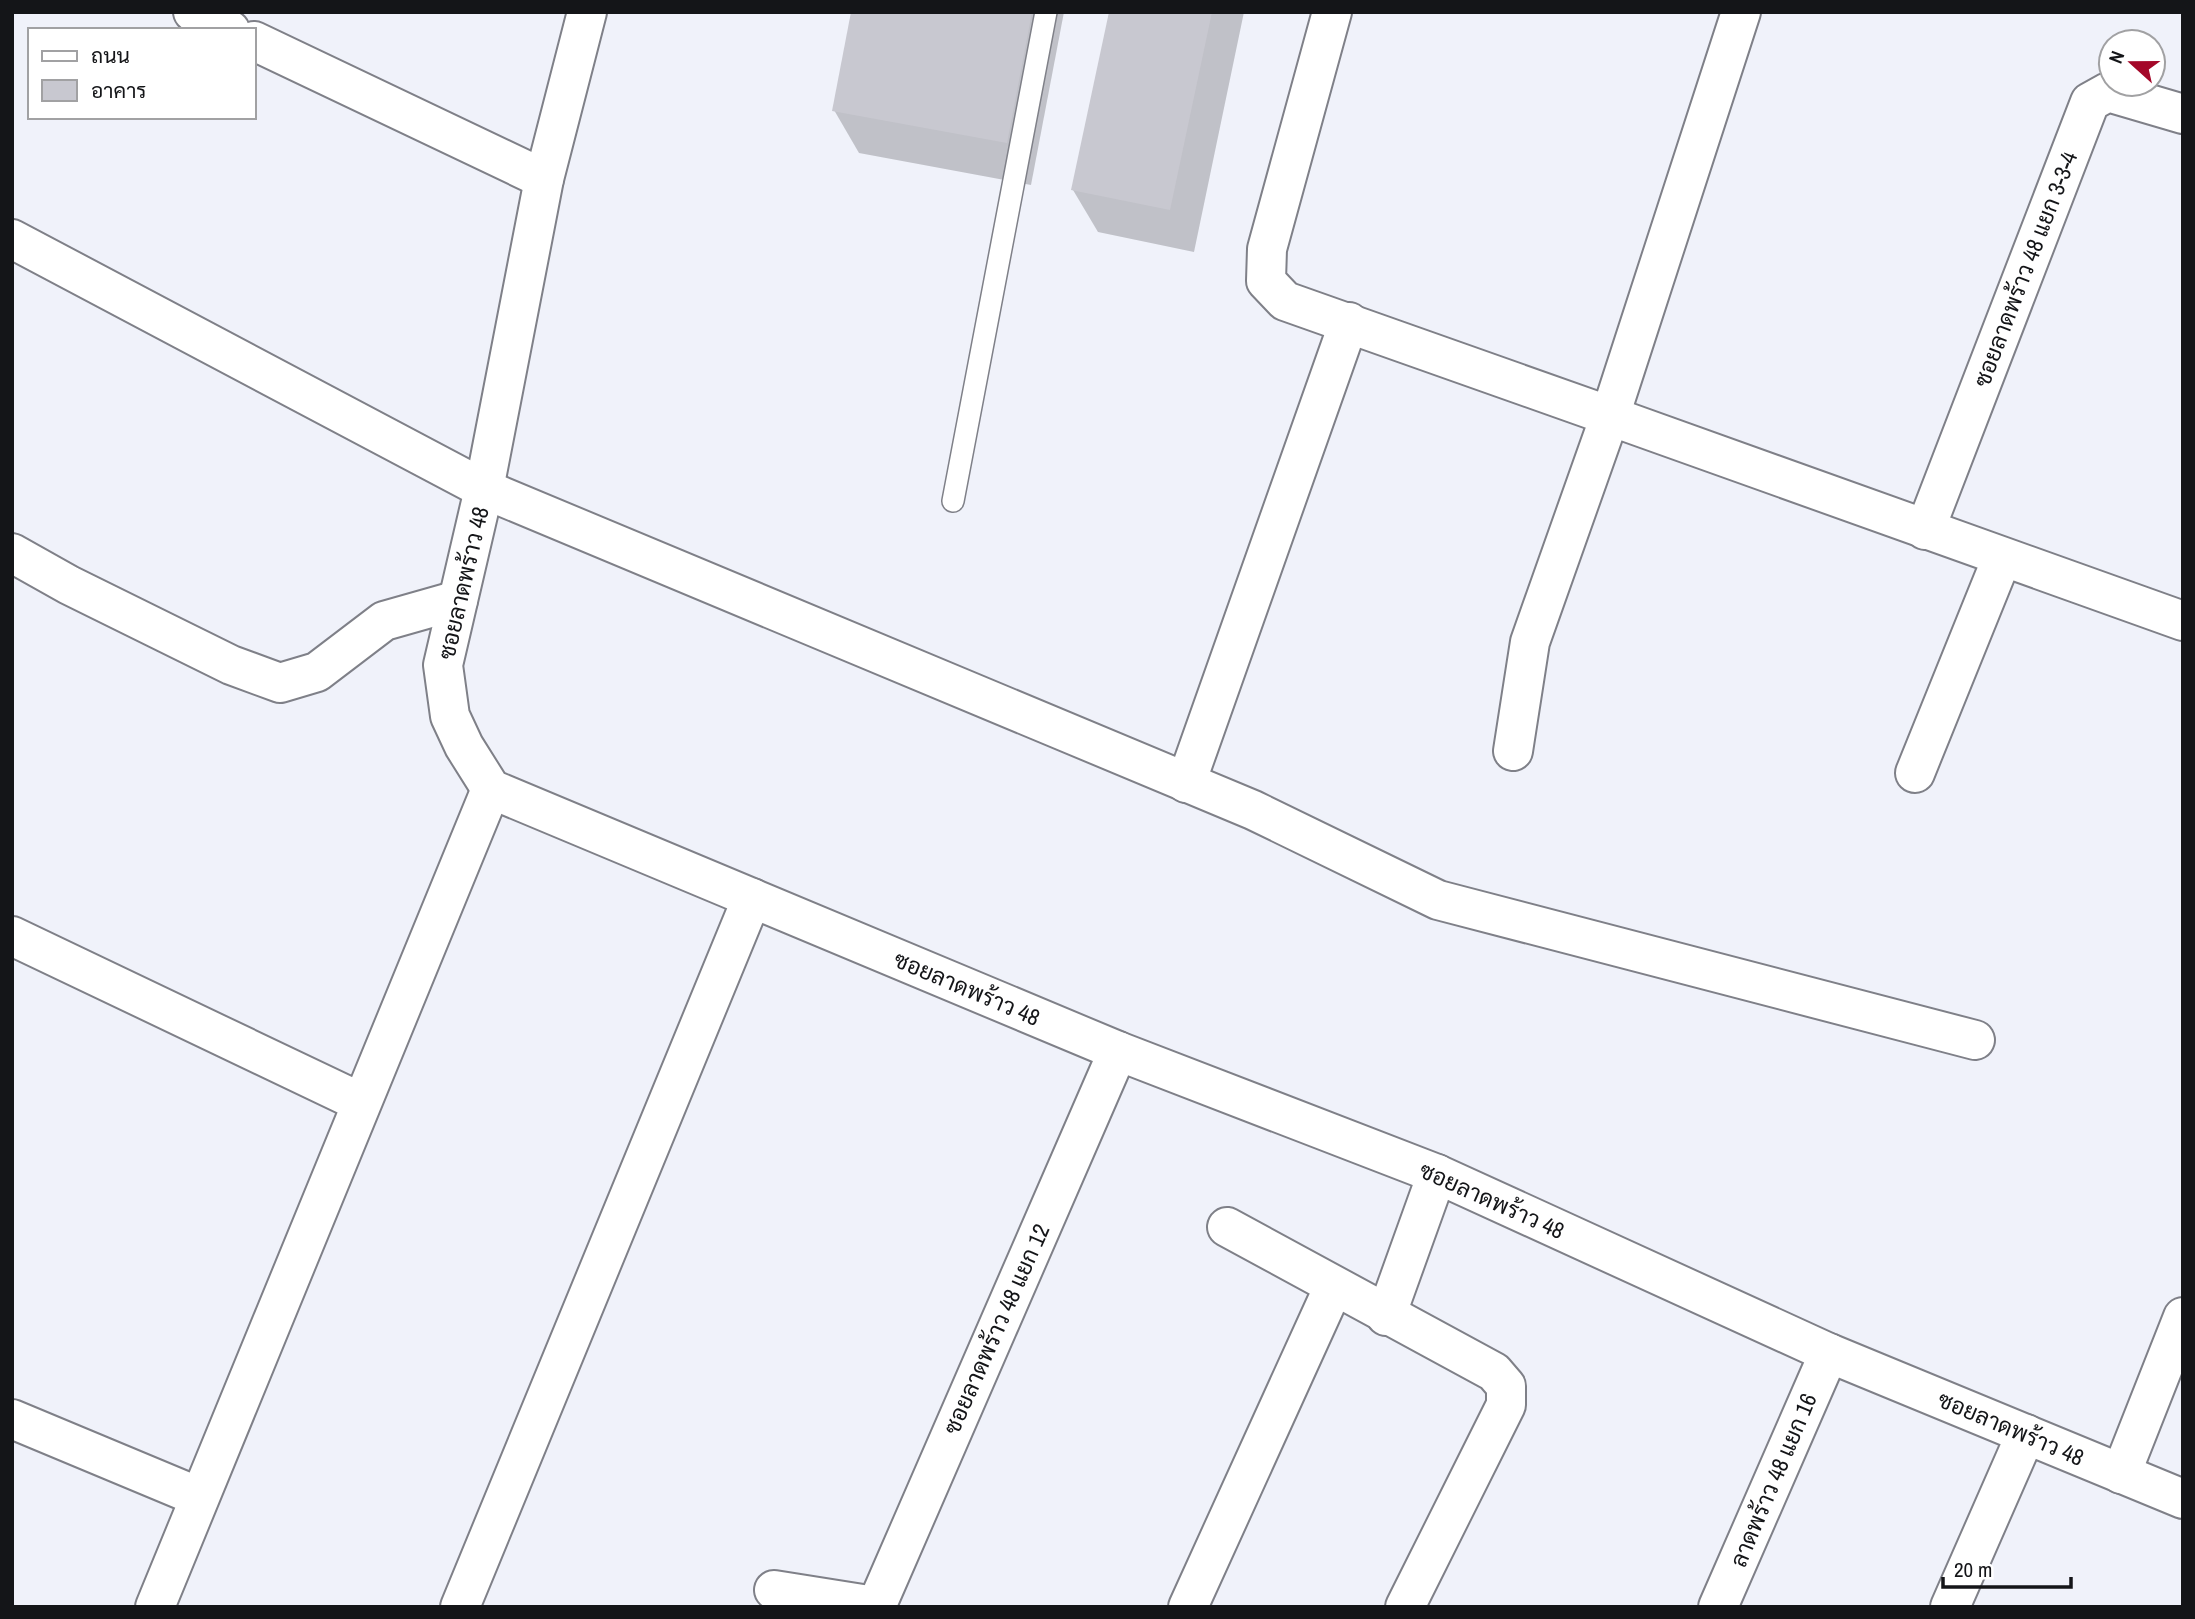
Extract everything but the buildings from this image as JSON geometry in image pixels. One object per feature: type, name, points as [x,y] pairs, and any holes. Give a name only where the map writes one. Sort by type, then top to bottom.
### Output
[{"type":"street","points":[[193,12],[226,28]]},
{"type":"street","name":"ซอยลาดพร้าว 48","points":[[587,12],[544,179],[484,489],[443,665],[450,716],[464,747],[491,789],[1118,1051],[1437,1174],[1829,1353],[2183,1499]]},
{"type":"street","points":[[1332,12],[1267,249],[1266,281],[1285,301],[2183,621]]},
{"type":"street","points":[[1513,751],[1530,642],[1610,416],[1741,12]]},
{"type":"street","points":[[256,42],[544,179]]},
{"type":"street","name":"ซอยลาดพร้าว 48 แยก 3-3-4","points":[[1925,530],[2090,102],[2108,92],[2183,114]]},
{"type":"street","points":[[12,239],[484,489],[1253,810],[1438,900],[1975,1040]]},
{"type":"street","points":[[1186,783],[1349,322]]},
{"type":"street","points":[[12,553],[69,585],[231,665],[280,683],[317,672],[384,621],[458,600]]},
{"type":"street","points":[[1915,773],[2002,558]]},
{"type":"street","points":[[155,1607],[360,1102],[491,789]]},
{"type":"street","points":[[460,1607],[752,898]]},
{"type":"street","points":[[12,936],[360,1102]]},
{"type":"street","name":"ซอยลาดพร้าว 48 แยก 12","points":[[876,1606],[1118,1051]]},
{"type":"street","points":[[1386,1316],[1437,1174]]},
{"type":"street","points":[[1227,1227],[1494,1373],[1506,1386],[1506,1405],[1405,1607]]},
{"type":"street","points":[[1188,1607],[1334,1286]]},
{"type":"street","points":[[2120,1474],[2183,1317]]},
{"type":"street","name":"ลาดพร้าว 48 แยก 16","points":[[1718,1607],[1829,1353]]},
{"type":"street","points":[[12,1419],[199,1497]]},
{"type":"street","points":[[1950,1607],[2026,1434]]},
{"type":"street","points":[[774,1590],[876,1606]]},
{"type":"lane","points":[[953,501],[1046,12]]}]
